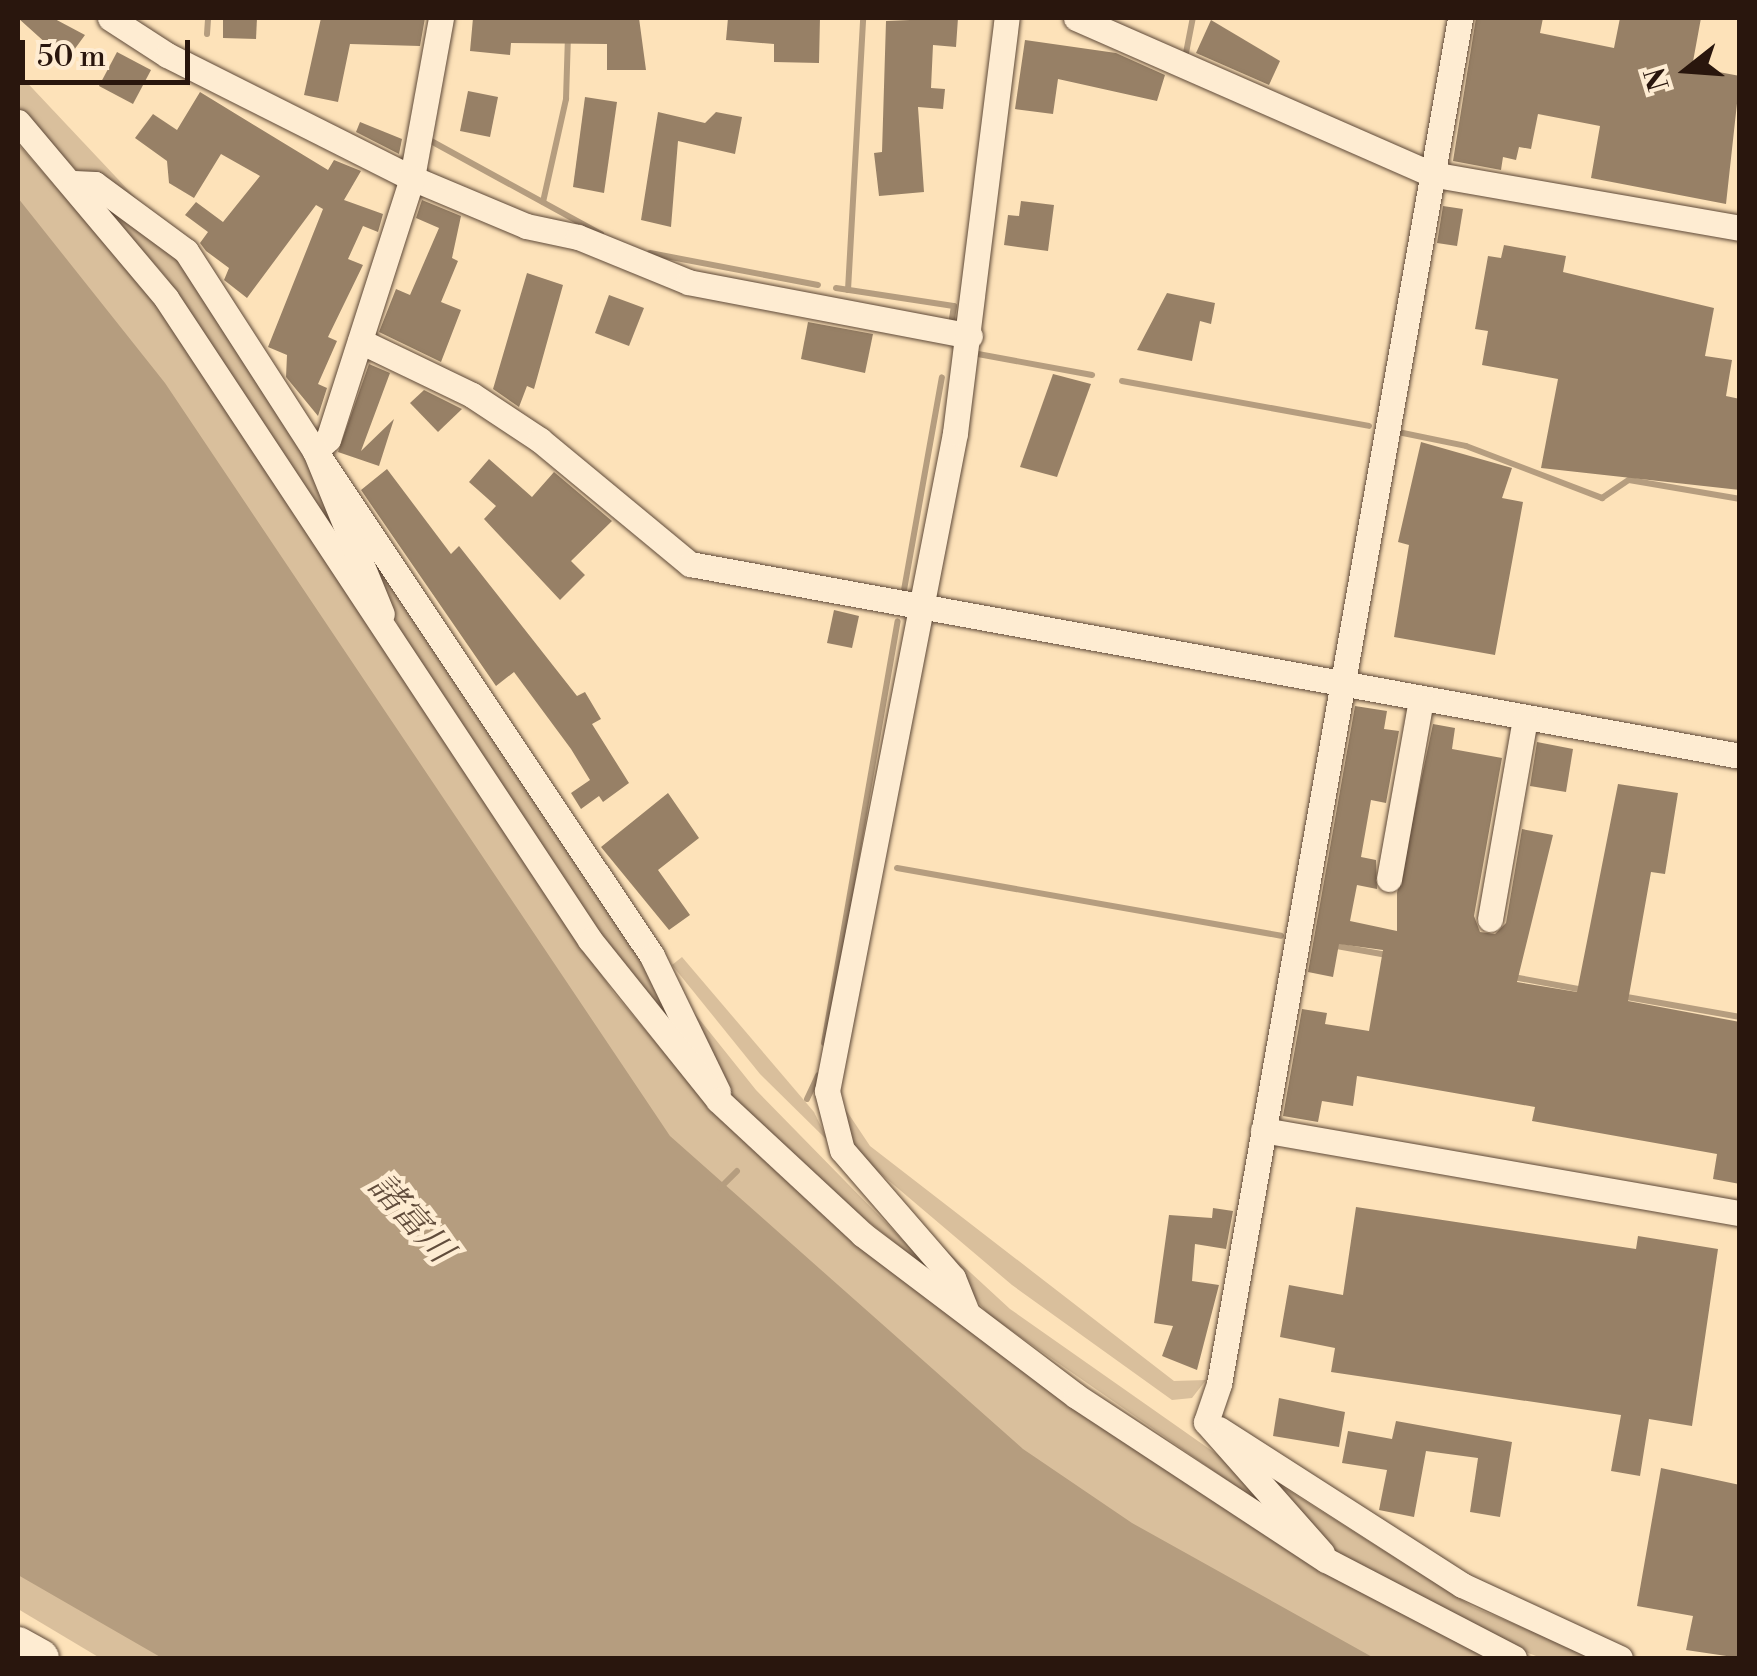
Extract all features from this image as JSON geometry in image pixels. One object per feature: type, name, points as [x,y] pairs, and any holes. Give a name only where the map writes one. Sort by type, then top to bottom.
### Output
[{"type":"main road","points":[[18,1646],[40,1658]]},
{"type":"street","points":[[110,18],[167,55],[412,178],[688,282],[970,336]]},
{"type":"street","points":[[315,451],[328,440],[412,178],[440,18]]},
{"type":"street","points":[[968,1313],[953,1278],[842,1150],[827,1091],[970,336],[1007,18]]},
{"type":"street","points":[[1076,18],[1432,174],[1740,228]]},
{"type":"street","points":[[1206,1422],[1263,1130],[1460,18]]},
{"type":"street","points":[[18,122],[74,183],[166,298],[590,940],[718,1100],[862,1234],[1076,1396],[1326,1560],[1514,1658]]},
{"type":"street","points":[[74,183],[96,184],[186,251],[652,956],[719,1083],[718,1100]]},
{"type":"street","points":[[360,341],[472,395],[540,440],[690,564],[1740,756]]},
{"type":"street","points":[[315,451],[378,596],[385,633]]},
{"type":"street","points":[[1388,879],[1421,700]]},
{"type":"street","points":[[1490,919],[1524,719]]},
{"type":"street","points":[[1263,1130],[1740,1213]]},
{"type":"street","points":[[1206,1422],[1310,1531],[1326,1560]]},
{"type":"street","points":[[1206,1422],[1462,1585],[1620,1658]]},
{"type":"shaded area","points":[[18,73],[163,227],[74,168],[18,108]]},
{"type":"shaded area","points":[[18,144],[155,299],[613,992],[714,1111],[1083,1410],[1314,1567],[1497,1658],[1283,1658],[683,1183],[18,227]]},
{"type":"shaded area","points":[[92,193],[187,264],[321,478],[371,599],[166,277]]},
{"type":"shaded area","points":[[349,508],[649,968],[710,1077],[635,985],[403,637]]},
{"type":"shaded area","points":[[682,957],[814,1112],[828,1141],[760,1074],[672,965]]},
{"type":"shaded area","points":[[672,985],[756,1090],[941,1279],[827,1189],[732,1098]]},
{"type":"shaded area","points":[[842,1104],[870,1146],[1174,1381],[1206,1380],[1192,1398],[1172,1400],[1012,1285],[855,1152]]},
{"type":"shaded area","points":[[893,1201],[1010,1309],[1245,1474],[1309,1537],[989,1315]]},
{"type":"shaded area","points":[[1269,1478],[1473,1607],[1597,1658],[1541,1658],[1486,1636],[1335,1551]]},
{"type":"shaded area","points":[[18,1502],[243,1658],[100,1658],[18,1609]]},
{"type":"water","name":"諸富川","points":[[18,198],[165,383],[670,1136],[1023,1449],[1132,1523],[1374,1658],[162,1658],[18,1575]]},
{"type":"building","points":[[18,18],[53,18],[85,35],[74,50],[65,44],[58,54]]},
{"type":"building","points":[[223,18],[257,18],[256,39],[223,38]]},
{"type":"building","points":[[321,18],[425,18],[420,46],[350,44],[338,102],[304,95]]},
{"type":"building","points":[[473,18],[639,18],[646,70],[607,70],[607,44],[511,43],[510,55],[470,51]]},
{"type":"building","points":[[728,18],[820,18],[819,63],[774,62],[774,44],[726,40]]},
{"type":"building","points":[[958,18],[956,47],[933,45],[931,88],[945,89],[943,109],[918,107],[924,192],[879,196],[874,153],[882,152],[886,21]]},
{"type":"building","points":[[1476,18],[1543,18],[1540,33],[1614,48],[1620,18],[1701,18],[1692,67],[1740,76],[1726,204],[1591,178],[1600,126],[1538,114],[1531,149],[1519,147],[1516,160],[1503,157],[1501,170],[1453,161]]},
{"type":"building","points":[[1211,20],[1280,61],[1269,85],[1196,53]]},
{"type":"building","points":[[1025,40],[1116,53],[1165,75],[1157,101],[1058,79],[1053,114],[1015,109]]},
{"type":"building","points":[[117,52],[151,70],[133,104],[99,86]]},
{"type":"building","points":[[468,91],[498,97],[490,137],[460,131]]},
{"type":"building","points":[[200,92],[328,170],[334,160],[361,171],[344,200],[383,214],[378,232],[363,226],[348,259],[363,265],[328,337],[337,341],[318,384],[327,388],[318,416],[286,377],[287,355],[268,347],[323,209],[316,205],[247,298],[224,280],[229,268],[200,243],[208,232],[185,215],[196,202],[223,222],[260,176],[221,154],[194,198],[169,183],[167,161],[135,138],[153,114],[177,130]]},
{"type":"building","points":[[585,97],[617,102],[604,193],[573,187]]},
{"type":"building","points":[[658,112],[705,123],[716,112],[742,117],[735,154],[678,141],[671,227],[641,220]]},
{"type":"building","points":[[360,122],[402,139],[399,154],[356,132]]},
{"type":"building","points":[[422,200],[461,216],[452,258],[458,261],[441,302],[461,310],[441,362],[379,332],[396,289],[410,295],[439,228],[416,218]]},
{"type":"building","points":[[1021,201],[1054,205],[1048,251],[1004,245],[1008,215],[1019,216]]},
{"type":"building","points":[[1443,206],[1463,209],[1457,246],[1437,243]]},
{"type":"building","points":[[1504,245],[1566,256],[1563,272],[1714,308],[1705,356],[1732,360],[1726,396],[1740,399],[1740,490],[1541,468],[1558,379],[1482,365],[1488,331],[1475,329],[1488,256],[1501,258]]},
{"type":"building","points":[[527,273],[563,285],[534,389],[527,386],[519,407],[493,389]]},
{"type":"building","points":[[1167,293],[1215,303],[1211,324],[1200,321],[1192,361],[1137,350]]},
{"type":"building","points":[[609,295],[644,308],[629,346],[595,333]]},
{"type":"building","points":[[808,322],[873,334],[865,373],[801,359]]},
{"type":"building","points":[[369,364],[390,373],[361,451],[394,419],[379,466],[338,452]]},
{"type":"building","points":[[1053,374],[1091,384],[1057,477],[1020,467]]},
{"type":"building","points":[[424,390],[462,409],[438,432],[410,403]]},
{"type":"building","points":[[1421,442],[1512,468],[1502,498],[1523,502],[1495,655],[1394,637],[1409,545],[1398,542]]},
{"type":"building","points":[[489,459],[532,497],[554,472],[612,521],[571,561],[585,575],[560,600],[484,519],[496,506],[469,482]]},
{"type":"building","points":[[387,469],[451,554],[459,546],[577,696],[585,692],[601,719],[592,724],[629,783],[603,802],[599,796],[581,809],[571,793],[590,780],[571,749],[514,672],[496,686],[361,490]]},
{"type":"building","points":[[834,610],[859,616],[852,648],[827,643]]},
{"type":"building","points":[[1355,706],[1387,711],[1384,729],[1399,731],[1386,803],[1371,800],[1361,857],[1376,860],[1377,889],[1357,885],[1350,921],[1397,931],[1397,893],[1433,724],[1455,728],[1452,749],[1502,758],[1474,916],[1480,932],[1495,934],[1506,923],[1522,829],[1553,835],[1517,982],[1577,992],[1618,784],[1678,793],[1665,874],[1651,872],[1628,1001],[1740,1022],[1740,1184],[1713,1179],[1717,1154],[1532,1121],[1535,1107],[1357,1076],[1353,1106],[1322,1101],[1318,1122],[1283,1116],[1302,1009],[1327,1013],[1325,1024],[1369,1031],[1383,950],[1339,944],[1333,977],[1308,972]]},
{"type":"building","points":[[1537,742],[1573,749],[1566,792],[1530,786]]},
{"type":"building","points":[[668,793],[699,838],[658,870],[690,915],[669,930],[601,847]]},
{"type":"building","points":[[1356,1207],[1636,1249],[1638,1236],[1718,1249],[1692,1426],[1649,1419],[1640,1476],[1611,1471],[1621,1415],[1331,1372],[1335,1348],[1280,1337],[1289,1285],[1343,1295]]},
{"type":"building","points":[[1213,1208],[1233,1211],[1226,1249],[1195,1244],[1192,1281],[1219,1285],[1197,1370],[1162,1356],[1173,1326],[1154,1323],[1169,1215],[1212,1218]]},
{"type":"building","points":[[1279,1398],[1345,1412],[1339,1447],[1273,1436]]},
{"type":"building","points":[[1396,1421],[1512,1442],[1500,1517],[1470,1512],[1478,1458],[1426,1451],[1414,1517],[1379,1510],[1387,1470],[1342,1463],[1348,1431],[1392,1439]]},
{"type":"building","points":[[1661,1468],[1740,1485],[1740,1658],[1686,1650],[1693,1616],[1637,1606]]},
{"type":"waterway","points":[[207,34],[208,18]]},
{"type":"waterway","points":[[848,290],[863,18]]},
{"type":"waterway","points":[[1186,53],[1193,18]]},
{"type":"waterway","points":[[543,202],[566,99],[568,36]]},
{"type":"waterway","points":[[431,141],[601,234]]},
{"type":"waterway","points":[[650,253],[818,285]]},
{"type":"waterway","points":[[836,288],[954,306],[952,319]]},
{"type":"waterway","points":[[978,354],[1092,375]]},
{"type":"waterway","points":[[904,590],[942,377]]},
{"type":"waterway","points":[[1122,381],[1369,426]]},
{"type":"waterway","points":[[1398,432],[1466,446],[1602,498],[1629,480],[1740,499]]},
{"type":"waterway","points":[[824,1043],[898,621]]},
{"type":"waterway","points":[[897,868],[1281,936]]},
{"type":"waterway","points":[[1331,945],[1387,955]]},
{"type":"waterway","points":[[1513,977],[1584,990]]},
{"type":"waterway","points":[[1621,996],[1740,1017]]},
{"type":"waterway","points":[[807,1099],[818,1075]]},
{"type":"waterway","points":[[720,1188],[737,1171]]}]
